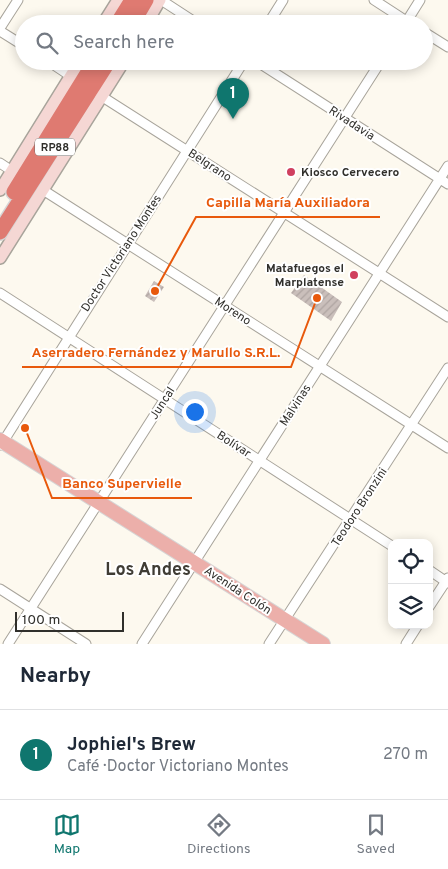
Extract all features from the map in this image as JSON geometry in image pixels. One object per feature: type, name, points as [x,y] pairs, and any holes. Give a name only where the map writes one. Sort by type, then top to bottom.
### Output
[{"type":"highway","points":[[123,15],[132,0]]},
{"type":"highway","points":[[137,15],[146,0]]},
{"type":"highway","name":"RP88","points":[[0,232],[87,86],[92,70]]},
{"type":"highway","name":"RP88","points":[[0,213],[87,86],[101,70]]},
{"type":"main road","name":"Avenida Colón","points":[[1,443],[195,562],[323,644]]},
{"type":"street","points":[[15,40],[0,29],[18,0]]},
{"type":"street","points":[[109,15],[118,0]]},
{"type":"street","points":[[152,15],[161,0],[184,15]]},
{"type":"street","points":[[274,15],[283,0]]},
{"type":"street","points":[[374,0],[396,15]]},
{"type":"street","points":[[412,15],[420,0]]},
{"type":"street","points":[[433,38],[448,47]]},
{"type":"street","name":"Belgrano","points":[[62,70],[448,317]]},
{"type":"street","points":[[0,258],[43,190],[87,86],[83,70]]},
{"type":"street","points":[[0,190],[12,171],[87,86],[111,70]]},
{"type":"street","name":"Doctor Victoriano Montes","points":[[1,443],[238,70]]},
{"type":"street","name":"Rivadavia","points":[[270,70],[448,184]]},
{"type":"street","name":"Juncal","points":[[8,644],[375,70]]},
{"type":"street","points":[[0,163],[12,171]]},
{"type":"street","name":"Malvinas","points":[[142,644],[448,166]]},
{"type":"street","name":"Moreno","points":[[43,190],[448,448]]},
{"type":"street","name":"Bolívar","points":[[0,293],[388,543]]},
{"type":"street","name":"Teodoro Bronzini","points":[[269,644],[448,368]]},
{"type":"street","points":[[433,572],[447,581],[433,601]]},
{"type":"street","points":[[0,589],[86,644]]},
{"type":"street","points":[[406,644],[415,629]]},
{"type":"building","points":[[304,275],[342,302],[331,321],[291,293]]},
{"type":"building","points":[[154,281],[164,287],[154,302],[145,296]]},
{"type":"place","name":"Jophiel's Brew","points":[[233,119]]},
{"type":"place","name":"Kiosco Cervecero","points":[[291,172]]},
{"type":"place","name":"Matafuegos el Marplatense","points":[[354,275]]},
{"type":"place","name":"Capilla María Auxiliadora","points":[[155,291]]},
{"type":"place","name":"Aserradero Fernández y Marullo S.R.L.","points":[[317,298]]},
{"type":"place","name":"Banco Supervielle","points":[[25,428]]},
{"type":"district","name":"Los Andes","points":[[148,569]]}]
